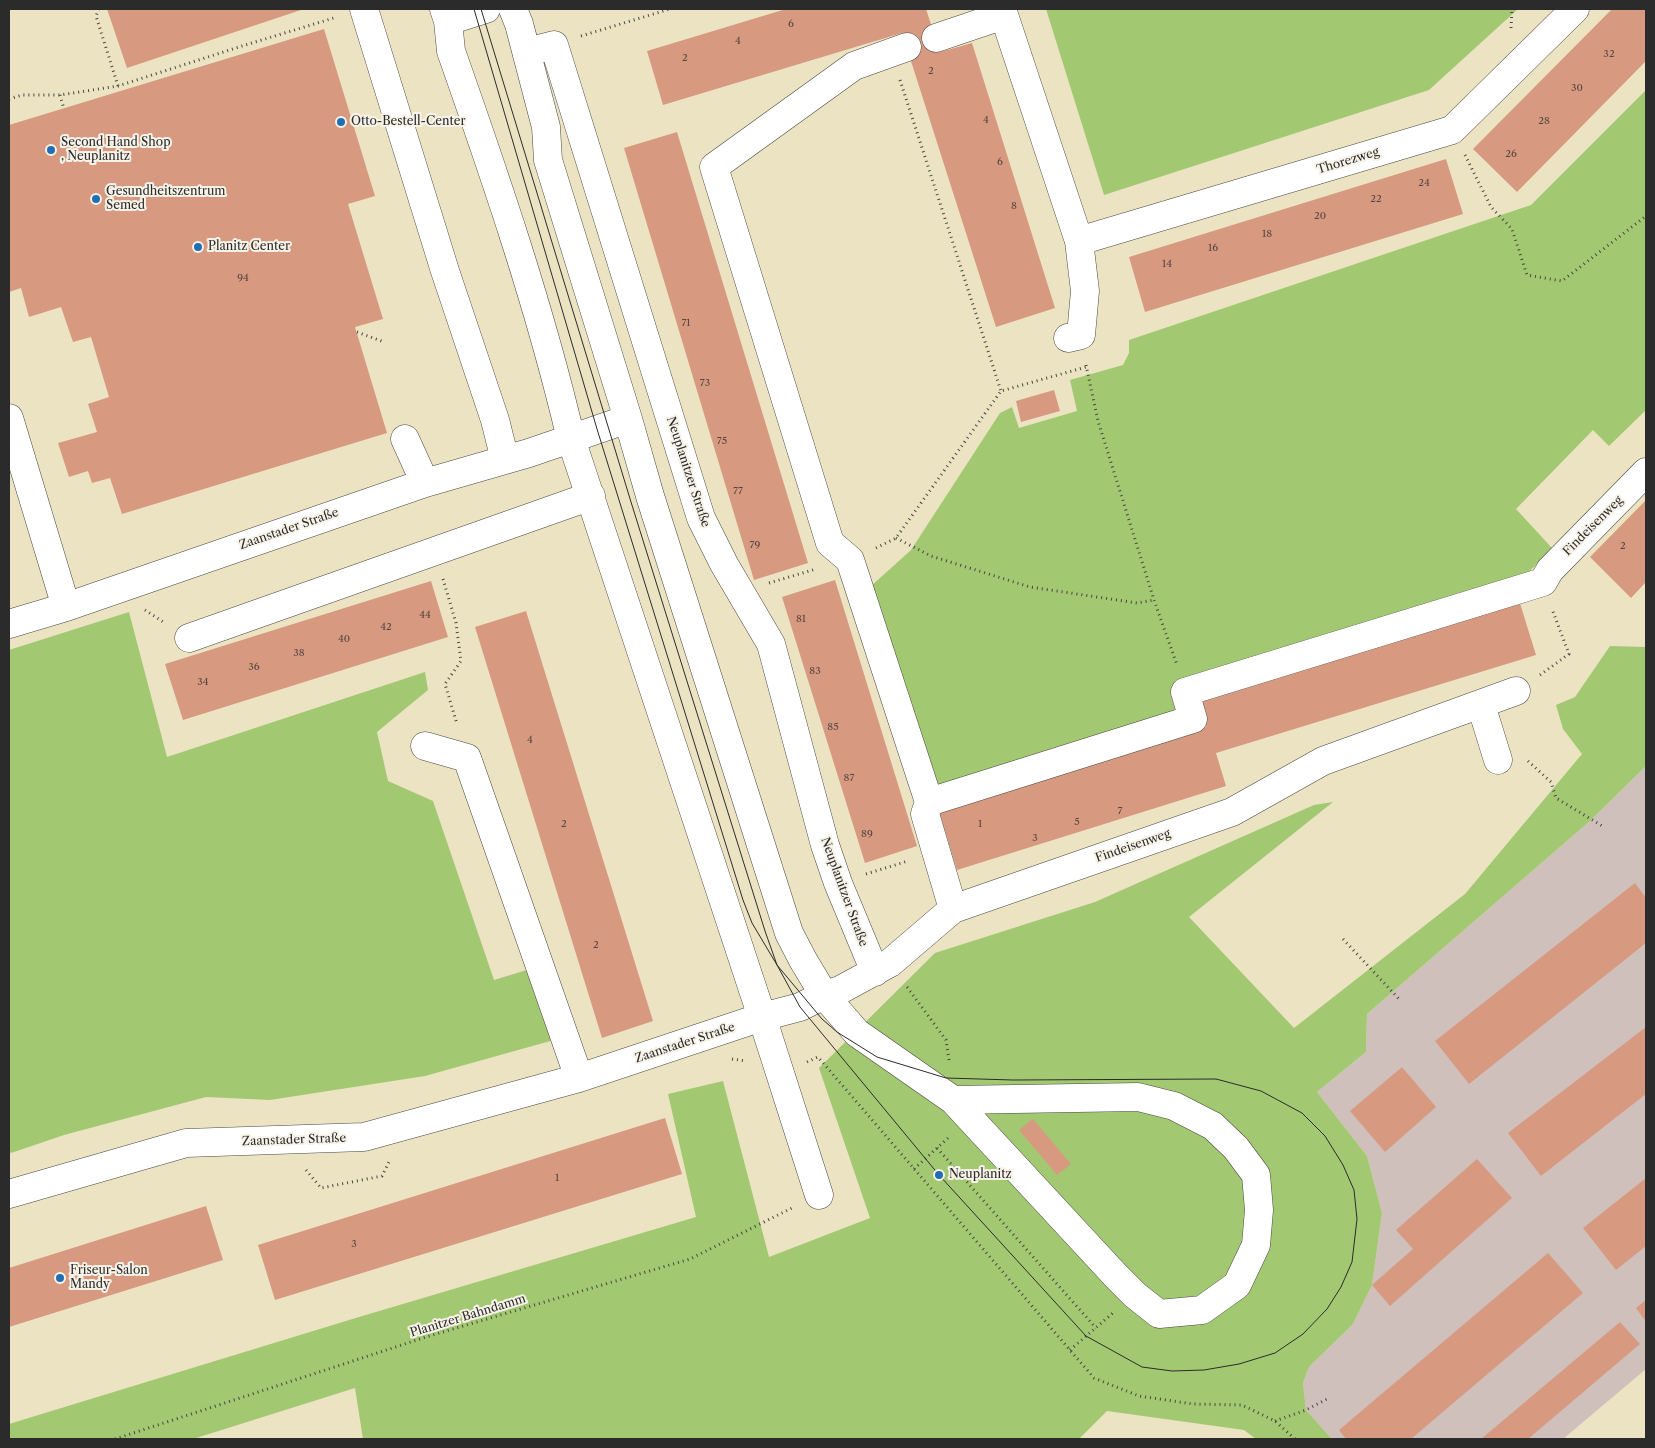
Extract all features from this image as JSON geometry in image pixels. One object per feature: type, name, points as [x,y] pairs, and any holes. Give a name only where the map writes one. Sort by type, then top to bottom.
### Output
[{"type":"street","points":[[486,9],[449,13],[451,51],[515,238],[555,370],[571,439],[819,1195]]},
{"type":"street","points":[[513,9],[527,52],[546,127],[548,160],[650,496],[789,933],[803,960],[824,994],[857,1033],[953,1100],[1135,1295],[1159,1314],[1202,1310],[1237,1285],[1256,1245],[1259,1210],[1256,1175],[1236,1148],[1213,1126],[1174,1106],[1138,1097],[953,1100]]},
{"type":"street","name":"Thorezweg","points":[[1079,241],[1452,130],[1575,9]]},
{"type":"street","points":[[354,12],[445,271],[492,411],[505,460]]},
{"type":"street","points":[[936,38],[1003,12],[1079,241],[1085,291],[1075,337]]},
{"type":"street","points":[[527,52],[554,45]]},
{"type":"street","name":"Neuplanitzer Straße","points":[[554,45],[701,518],[724,564],[771,644],[825,845],[838,883],[882,968]]},
{"type":"street","points":[[899,50],[854,66],[714,167],[830,543],[850,560],[928,802],[925,814],[953,909]]},
{"type":"street","points":[[9,418],[66,607]]},
{"type":"street","points":[[571,439],[628,419]]},
{"type":"street","points":[[405,439],[424,483]]},
{"type":"street","name":"Zaanstader Straße","points":[[9,624],[66,607],[424,483],[571,439]]},
{"type":"street","name":"Findeisenweg","points":[[1185,692],[1543,582],[1550,570],[1646,472]]},
{"type":"street","points":[[189,638],[591,496]]},
{"type":"street","points":[[928,802],[1193,719],[1185,692]]},
{"type":"street","name":"Findeisenweg","points":[[762,1017],[800,1007],[824,994],[840,990],[882,968],[953,909],[1232,812],[1323,761],[1516,692]]},
{"type":"street","points":[[1481,705],[1498,760]]},
{"type":"street","points":[[425,746],[467,758],[579,1078]]},
{"type":"street","name":"Zaanstader Straße","points":[[9,1194],[186,1144],[364,1137],[579,1078],[762,1017]]},
{"type":"path","points":[[99,9],[96,16],[118,86]]},
{"type":"path","points":[[554,45],[670,9]]},
{"type":"path","points":[[9,99],[22,95],[60,94],[118,86],[354,12]]},
{"type":"path","points":[[899,50],[1001,391]]},
{"type":"path","points":[[60,94],[64,109]]},
{"type":"path","points":[[1452,130],[1491,207],[1512,230],[1527,276],[1562,281],[1646,216]]},
{"type":"path","points":[[357,332],[384,342]]},
{"type":"path","points":[[1075,337],[1086,367],[1098,421],[1185,692]]},
{"type":"path","points":[[741,592],[850,560],[896,538],[1001,391],[1086,367]]},
{"type":"path","points":[[896,538],[932,556],[1030,588],[1137,604],[1154,600]]},
{"type":"path","points":[[435,552],[456,623],[461,661],[445,684],[467,758]]},
{"type":"path","points":[[1556,798],[1604,826]]},
{"type":"path","points":[[838,883],[937,852]]},
{"type":"path","points":[[1343,939],[1399,1000]]},
{"type":"path","points":[[882,968],[946,1040]]},
{"type":"path","points":[[724,1059],[747,1061],[762,1079],[818,1057],[1094,1378],[1139,1396],[1193,1404],[1242,1405],[1275,1421],[1295,1439]]},
{"type":"path","points":[[914,1169],[953,1134]]},
{"type":"path","points":[[937,1148],[1096,1328]]},
{"type":"path","points":[[302,1164],[322,1188],[382,1176],[390,1161]]},
{"type":"path","name":"Planitzer Bahndamm","points":[[115,1439],[426,1337],[690,1258],[819,1195]]},
{"type":"path","points":[[1070,1350],[1135,1295]]},
{"type":"path","points":[[1275,1421],[1306,1410],[1326,1399]]},
{"type":"shaded area","points":[[1646,766],[1646,1369],[1563,1439],[1332,1439],[1306,1410],[1303,1383],[1309,1367],[1353,1324],[1372,1285],[1382,1213],[1367,1156],[1317,1092],[1366,1052],[1367,1014],[1590,821]]},
{"type":"green space","points":[[1046,9],[1518,9],[1429,90],[1104,195]]},
{"type":"green space","points":[[1646,90],[1646,410],[1609,446],[1593,430],[1516,509],[1552,548],[1529,572],[1185,712],[938,791],[870,587],[911,550],[1000,413],[1012,407],[1019,428],[1077,411],[1070,380],[1123,365],[1129,353],[1129,340],[1531,205]]},
{"type":"green space","points":[[129,612],[167,757],[425,672],[428,690],[377,732],[388,781],[433,801],[494,980],[530,969],[554,1040],[425,1076],[270,1100],[206,1097],[64,1135],[11,1153],[9,1151],[9,650]]},
{"type":"green space","points":[[1610,646],[1646,647],[1646,766],[1590,821],[1367,1014],[1366,1052],[1317,1092],[1367,1156],[1382,1213],[1372,1285],[1353,1324],[1309,1367],[1303,1383],[1306,1410],[1332,1439],[1256,1439],[1244,1430],[1107,1411],[1079,1439],[363,1439],[355,1388],[193,1439],[9,1439],[9,1424],[696,1217],[668,1094],[723,1081],[769,1257],[870,1218],[819,1068],[935,953],[1095,902],[1314,805],[1333,802],[1189,917],[1294,1028],[1465,894],[1582,754],[1563,729],[1556,705],[1575,697]]},
{"type":"building","points":[[107,9],[304,9],[127,68]]},
{"type":"building","points":[[786,9],[926,9],[940,52],[972,43],[1055,308],[996,327],[902,33],[663,105],[647,51]]},
{"type":"building","points":[[1612,9],[1646,9],[1646,61],[1517,192],[1473,149]]},
{"type":"building","name":"Planitz Center","points":[[324,29],[375,196],[348,204],[383,319],[355,327],[387,433],[122,514],[110,478],[92,483],[88,471],[69,477],[58,443],[97,432],[88,404],[109,397],[91,337],[73,342],[61,307],[29,317],[21,288],[9,292],[9,125]]},
{"type":"building","points":[[677,132],[808,563],[754,580],[624,148]]},
{"type":"building","points":[[1446,159],[1463,214],[1145,312],[1129,257]]},
{"type":"building","points":[[1054,390],[1060,411],[1021,422],[1016,401]]},
{"type":"building","points":[[1646,500],[1646,582],[1631,598],[1590,557]]},
{"type":"building","points":[[835,580],[917,846],[865,863],[782,597]]},
{"type":"building","points":[[431,581],[448,637],[183,720],[165,664]]},
{"type":"building","points":[[1519,600],[1536,655],[1216,753],[1226,786],[957,870],[939,811],[1206,727],[1198,699]]},
{"type":"building","points":[[526,611],[653,1021],[602,1038],[475,627]]},
{"type":"building","points":[[1635,883],[1646,898],[1646,943],[1469,1084],[1435,1041]]},
{"type":"building","points":[[1646,1027],[1646,1094],[1541,1176],[1508,1133]]},
{"type":"building","points":[[1402,1067],[1436,1107],[1385,1152],[1350,1111]]},
{"type":"building","points":[[665,1118],[682,1174],[275,1300],[258,1245]]},
{"type":"building","points":[[1033,1119],[1071,1164],[1057,1175],[1019,1130]]},
{"type":"building","points":[[1477,1159],[1512,1198],[1390,1306],[1372,1285],[1413,1249],[1396,1230]]},
{"type":"building","points":[[1646,1178],[1646,1246],[1616,1270],[1583,1228]]},
{"type":"building","points":[[206,1206],[223,1260],[9,1327],[9,1268]]},
{"type":"building","points":[[1548,1253],[1583,1293],[1411,1439],[1346,1439],[1339,1430]]},
{"type":"building","points":[[1646,1300],[1646,1322],[1636,1308]]},
{"type":"building","points":[[1620,1322],[1640,1344],[1528,1439],[1481,1439]]},
{"type":"tram line","points":[[474,9],[597,429],[743,900],[752,923],[777,965],[822,1019],[837,1032],[877,1057],[946,1078],[1013,1080],[1216,1079],[1261,1091],[1302,1113],[1325,1136],[1343,1165],[1354,1190],[1357,1219],[1352,1262],[1341,1287],[1327,1309],[1303,1334],[1275,1353],[1239,1364],[1204,1370],[1172,1371],[1142,1367],[1086,1336],[939,1175],[800,1007],[777,965],[765,931],[631,502],[481,9]]},
{"type":"place","name":"Otto-Bestell-Center","points":[[341,122]]},
{"type":"place","name":"Second Hand Shop , Neuplanitz","points":[[51,150]]},
{"type":"place","name":"Gesundheitszentrum Semed","points":[[96,199]]},
{"type":"place","name":"Planitz Center","points":[[198,247]]},
{"type":"place","name":"Neuplanitz","points":[[939,1175]]},
{"type":"place","name":"Friseur-Salon Mandy","points":[[60,1278]]}]
